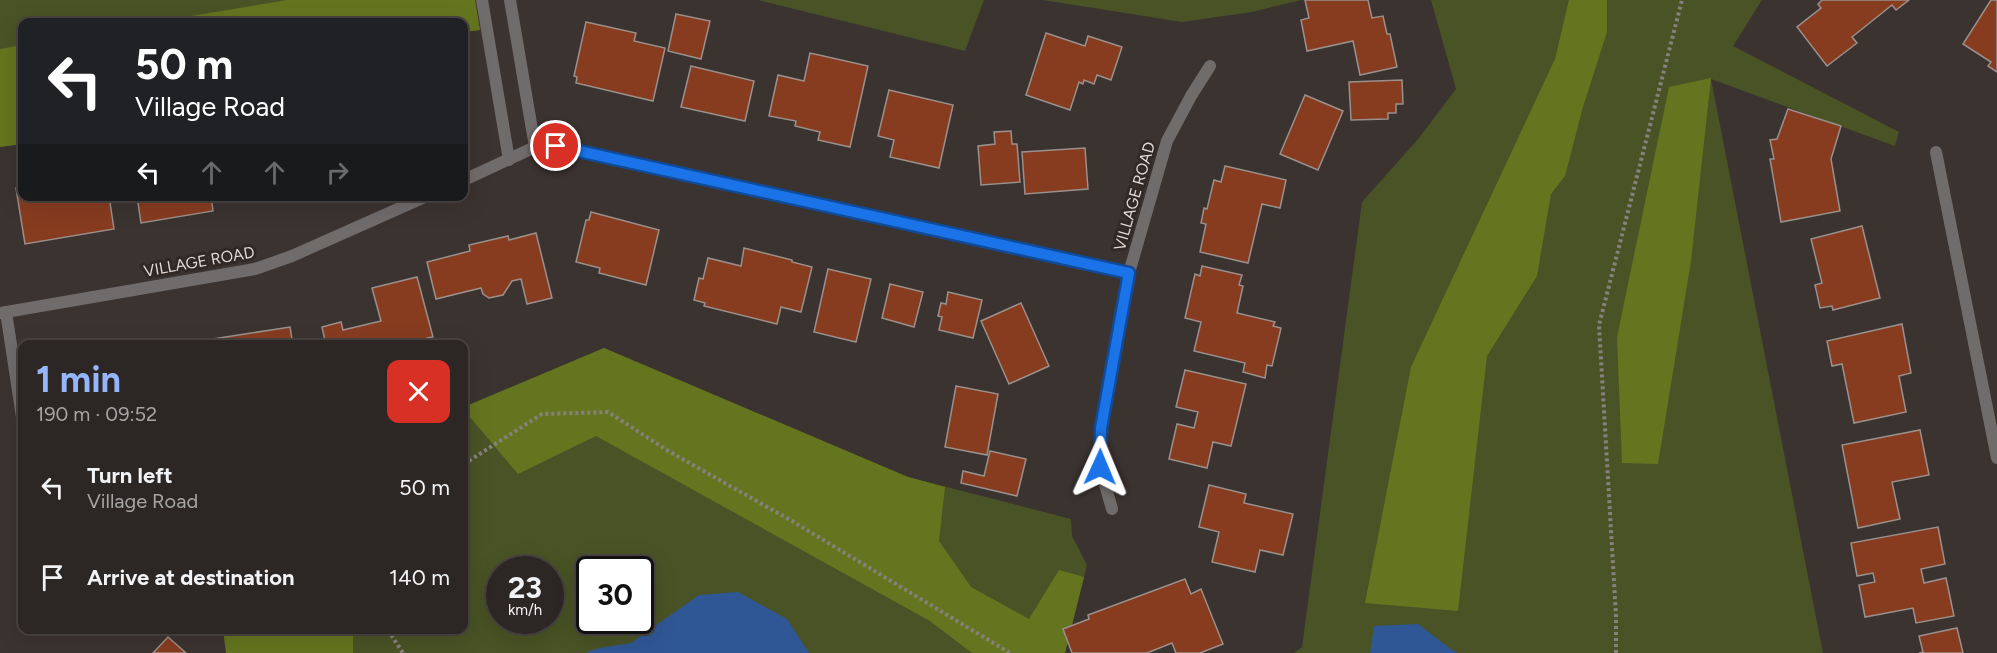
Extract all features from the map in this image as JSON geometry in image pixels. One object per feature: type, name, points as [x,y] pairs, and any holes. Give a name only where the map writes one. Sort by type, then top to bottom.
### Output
[{"type":"street","points":[[482,0],[509,160]]},
{"type":"street","points":[[510,0],[535,147]]},
{"type":"street","name":"VILLAGE ROAD","points":[[1112,508],[1100,467],[1101,428],[1129,273],[1167,141],[1210,66]]},
{"type":"street","name":"VILLAGE ROAD","points":[[468,178],[535,147],[556,146],[1129,273]]},
{"type":"street","points":[[1936,152],[1997,458]]},
{"type":"street","name":"VILLAGE ROAD","points":[[3,312],[255,269],[292,256],[416,201]]},
{"type":"street","points":[[3,312],[18,395]]},
{"type":"path","points":[[1616,653],[1599,325],[1682,0]]},
{"type":"path","points":[[468,461],[542,414],[608,412],[670,452],[792,521],[1010,653]]},
{"type":"path","points":[[391,634],[403,653]]},
{"type":"green space","points":[[0,0],[475,0],[480,30],[468,32],[468,18],[18,18],[18,145],[0,147]]},
{"type":"green space","points":[[287,0],[475,0],[480,30],[468,32],[468,18],[179,18]]},
{"type":"green space","points":[[758,0],[984,0],[965,51]]},
{"type":"green space","points":[[1043,0],[1301,0],[1252,12],[1182,22]]},
{"type":"green space","points":[[1431,0],[1762,0],[1733,46],[1899,132],[1895,146],[1711,79],[1823,653],[1294,653],[1302,647],[1362,202],[1419,138],[1456,89]]},
{"type":"green space","points":[[1569,0],[1607,0],[1607,32],[1583,107],[1565,176],[1551,194],[1537,276],[1487,356],[1458,611],[1365,603],[1411,367],[1555,59]]},
{"type":"green space","points":[[18,46],[18,145],[0,147],[0,49]]},
{"type":"green space","points":[[1711,78],[1691,261],[1658,464],[1622,463],[1617,337],[1669,87]]},
{"type":"green space","points":[[604,348],[908,477],[1071,519],[1072,536],[1087,565],[1065,653],[239,653],[236,634],[468,634],[468,405]]},
{"type":"green space","points":[[604,348],[908,477],[945,487],[939,541],[971,587],[1029,619],[1059,570],[1084,577],[1065,653],[972,653],[930,621],[596,436],[518,474],[468,415],[468,405]]},
{"type":"green space","points":[[224,634],[353,634],[353,653],[226,653]]},
{"type":"water","points":[[738,592],[787,619],[809,653],[585,653],[599,648],[631,643],[644,634],[654,634],[654,627],[699,595]]},
{"type":"water","points":[[1418,624],[1458,653],[1370,653],[1374,626]]},
{"type":"building","points":[[1305,0],[1368,0],[1372,18],[1383,16],[1387,34],[1390,34],[1397,67],[1360,75],[1353,41],[1307,51],[1301,20],[1309,18]]},
{"type":"building","points":[[1822,0],[1909,0],[1896,10],[1892,5],[1852,37],[1857,43],[1827,66],[1797,27],[1821,8],[1818,4]]},
{"type":"building","points":[[1991,0],[1997,0],[1997,72],[1988,66],[1991,62],[1963,44]]},
{"type":"building","points":[[676,14],[710,21],[701,59],[668,51]]},
{"type":"building","points":[[586,22],[636,33],[634,41],[665,48],[653,101],[576,83],[577,77],[574,76]]},
{"type":"building","points":[[1046,33],[1085,46],[1088,36],[1122,47],[1111,80],[1097,75],[1094,84],[1084,80],[1083,84],[1079,82],[1070,110],[1026,95]]},
{"type":"building","points":[[810,53],[868,66],[850,147],[818,140],[820,132],[795,126],[796,121],[769,116],[778,75],[804,81]]},
{"type":"building","points":[[691,66],[754,81],[745,121],[681,107]]},
{"type":"building","points":[[1402,80],[1403,104],[1396,104],[1396,113],[1388,113],[1388,119],[1351,120],[1349,82]]},
{"type":"building","points":[[889,90],[953,105],[939,168],[890,157],[894,140],[878,136]]},
{"type":"building","points":[[1305,95],[1343,111],[1318,170],[1280,154]]},
{"type":"building","points":[[1788,109],[1841,126],[1831,159],[1840,211],[1781,222],[1770,159],[1774,159],[1770,140],[1777,139]]},
{"type":"building","points":[[1011,131],[1012,144],[1017,144],[1020,182],[981,185],[978,146],[995,144],[994,132]]},
{"type":"building","points":[[1085,148],[1088,189],[1025,194],[1022,152]]},
{"type":"building","points":[[1225,166],[1286,180],[1280,208],[1262,204],[1248,263],[1200,252],[1206,224],[1201,223],[1204,208],[1207,209],[1214,180],[1221,182]]},
{"type":"building","points":[[18,201],[110,201],[114,229],[25,244]]},
{"type":"building","points":[[138,201],[212,201],[213,211],[141,223]]},
{"type":"building","points":[[591,212],[659,230],[646,285],[599,273],[600,268],[576,262],[586,220],[589,220]]},
{"type":"building","points":[[1862,226],[1880,298],[1833,310],[1832,306],[1820,308],[1815,285],[1822,283],[1811,239]]},
{"type":"building","points":[[536,233],[552,298],[527,304],[521,279],[512,281],[503,295],[489,298],[483,294],[481,288],[436,299],[427,262],[470,251],[469,245],[508,236],[509,240]]},
{"type":"building","points":[[744,248],[812,267],[801,312],[781,307],[777,324],[704,306],[705,303],[694,300],[699,278],[703,279],[708,258],[741,266]]},
{"type":"building","points":[[1202,266],[1242,275],[1239,285],[1243,286],[1237,313],[1275,322],[1273,326],[1281,328],[1272,366],[1267,365],[1265,378],[1243,372],[1245,363],[1194,351],[1201,322],[1185,318],[1195,274],[1200,276]]},
{"type":"building","points":[[828,269],[871,279],[856,342],[814,332]]},
{"type":"building","points":[[417,277],[433,337],[427,338],[427,340],[325,340],[322,327],[341,322],[343,330],[381,321],[372,288]]},
{"type":"building","points":[[890,284],[923,292],[914,327],[882,318]]},
{"type":"building","points":[[948,292],[982,300],[973,338],[939,330],[942,317],[938,316],[941,303],[946,304]]},
{"type":"building","points":[[1021,303],[1049,366],[1009,384],[981,321]]},
{"type":"building","points":[[1902,324],[1911,373],[1899,376],[1906,412],[1854,423],[1842,364],[1832,366],[1827,341]]},
{"type":"building","points":[[290,327],[292,340],[207,340]]},
{"type":"building","points":[[1185,370],[1246,384],[1231,446],[1213,442],[1207,468],[1169,459],[1177,424],[1194,428],[1198,412],[1176,407]]},
{"type":"building","points":[[956,386],[998,394],[987,455],[945,447]]},
{"type":"building","points":[[1920,430],[1929,475],[1892,482],[1900,519],[1858,528],[1842,445]]},
{"type":"building","points":[[990,451],[1026,459],[1017,496],[961,483],[963,471],[984,476]]},
{"type":"building","points":[[1209,485],[1246,494],[1244,503],[1293,514],[1283,555],[1260,550],[1255,572],[1212,562],[1219,532],[1199,527]]},
{"type":"building","points":[[1938,527],[1945,564],[1921,569],[1924,583],[1946,578],[1954,616],[1916,623],[1913,608],[1865,617],[1859,585],[1875,582],[1873,573],[1857,576],[1851,543]]},
{"type":"building","points":[[1185,579],[1191,594],[1201,589],[1223,644],[1200,653],[1176,653],[1172,643],[1147,653],[1072,653],[1063,629],[1089,619],[1088,615]]},
{"type":"building","points":[[1957,628],[1963,653],[1919,653],[1923,652],[1919,636]]},
{"type":"building","points":[[168,637],[186,653],[153,653]]},
{"type":"route","points":[[556,146],[1129,273],[1101,428],[1100,467]]}]
